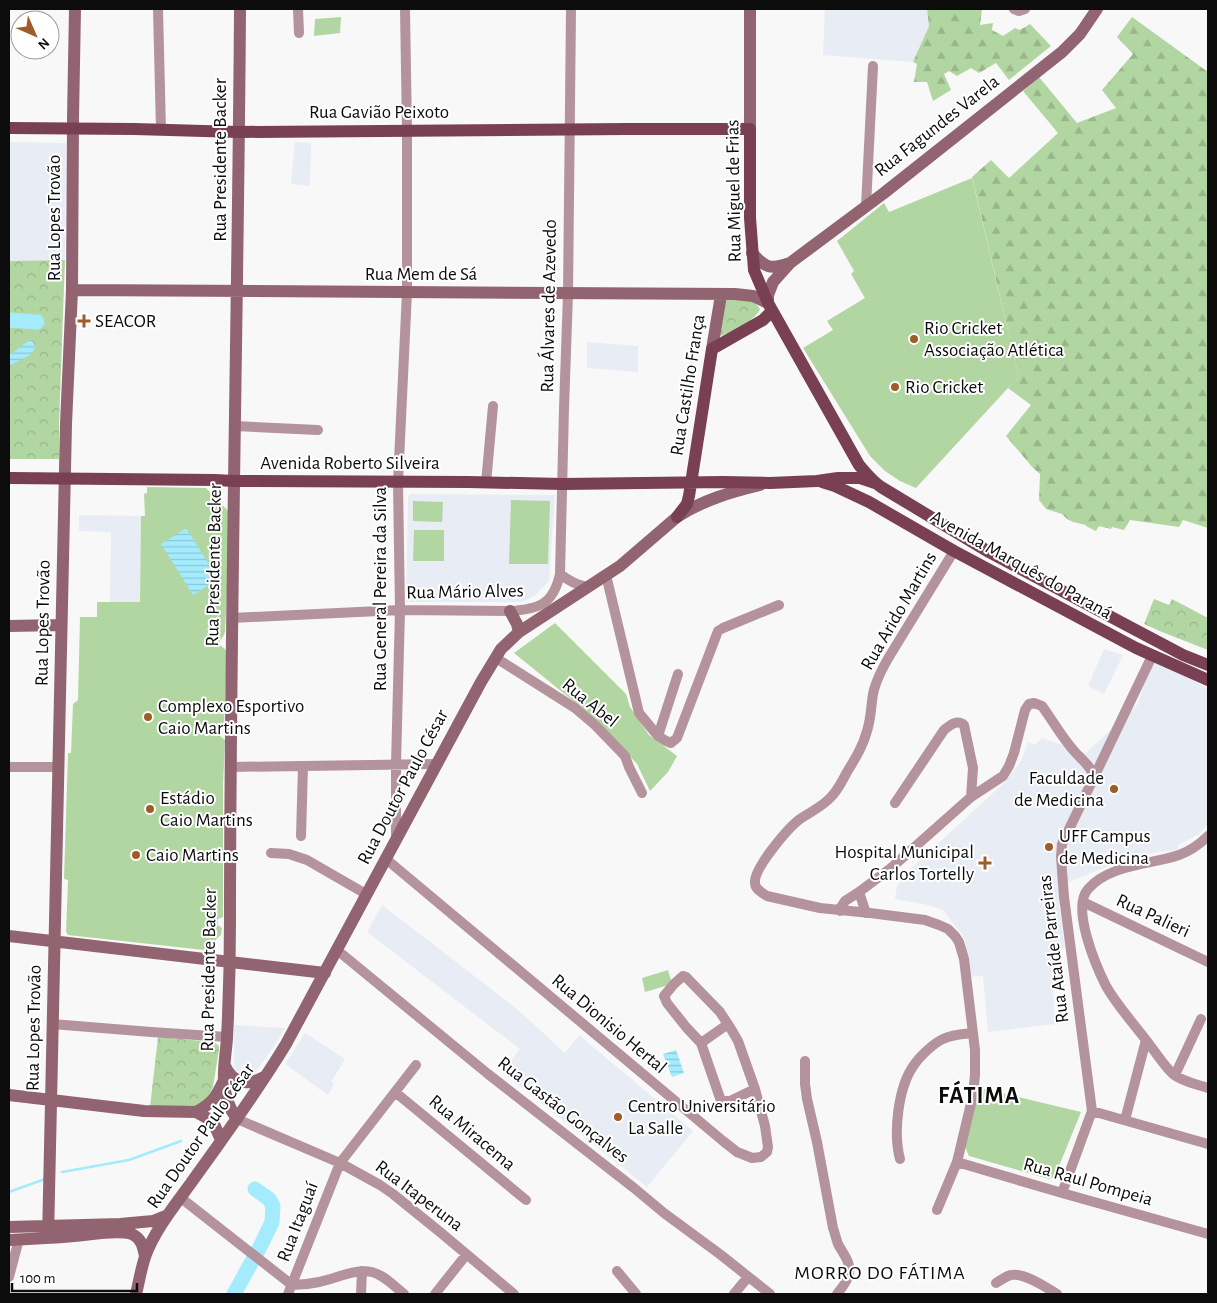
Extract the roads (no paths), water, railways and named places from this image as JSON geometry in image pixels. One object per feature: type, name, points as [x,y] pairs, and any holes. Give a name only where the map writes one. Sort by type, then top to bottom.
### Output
[{"type":"main road","name":"Rua Lopes Trovão","points":[[48,1232],[66,424],[72,290],[75,9]]},
{"type":"main road","name":"Rua Presidente Backer","points":[[237,1119],[229,1108],[224,1080],[229,962],[240,9]]},
{"type":"main road","name":"Rua Miguel de Frias","points":[[750,9],[750,218],[754,270],[770,307],[860,464]]},
{"type":"main road","name":"Rua Fagundes Varela","points":[[770,307],[768,295],[773,282],[790,262],[866,206],[1062,52],[1080,34],[1097,9]]},
{"type":"main road","name":"Rua Gavião Peixoto","points":[[9,128],[240,132],[750,129]]},
{"type":"main road","name":"Rua Fagundes Varela","points":[[752,253],[762,263],[770,267],[790,262]]},
{"type":"main road","name":"Rua Mem de Sá","points":[[72,290],[721,294],[754,296],[770,307]]},
{"type":"main road","name":"Rua Castilho França","points":[[677,517],[687,504],[721,294]]},
{"type":"main road","points":[[712,349],[763,320],[770,307]]},
{"type":"main road","name":"Avenida Marquês do Paraná","points":[[860,464],[876,483],[989,552],[1208,666]]},
{"type":"main road","name":"Avenida Roberto Silveira","points":[[9,478],[215,480],[234,482],[770,483]]},
{"type":"main road","name":"Rua Doutor Paulo César","points":[[136,1294],[145,1256],[156,1235],[168,1215],[237,1119],[291,1035],[436,764],[481,682],[504,646],[519,632],[620,566],[687,510],[717,497],[770,483],[860,478],[876,483]]},
{"type":"main road","name":"Avenida Marquês do Paraná","points":[[817,481],[835,486],[869,502],[954,551],[1136,648],[1208,680]]},
{"type":"main road","points":[[510,611],[519,632]]},
{"type":"main road","points":[[9,626],[61,625]]},
{"type":"main road","points":[[1140,632],[1208,656]]},
{"type":"main road","points":[[9,936],[325,973]]},
{"type":"main road","points":[[225,1066],[234,1079],[244,1082],[256,1082],[264,1078]]},
{"type":"main road","points":[[196,1112],[209,1105],[224,1080]]},
{"type":"main road","points":[[9,1095],[144,1111],[196,1112],[214,1124],[222,1140]]},
{"type":"main road","points":[[14,1239],[48,1232],[91,1230],[153,1221],[168,1215]]},
{"type":"main road","points":[[9,1227],[48,1232]]},
{"type":"main road","points":[[91,1230],[133,1235],[141,1241],[145,1256]]},
{"type":"street","points":[[158,9],[161,130]]},
{"type":"street","points":[[298,9],[299,33]]},
{"type":"street","name":"Rua General Pereira da Silva","points":[[396,840],[400,610],[398,482],[407,292],[408,131],[405,9]]},
{"type":"street","name":"Rua Álvares de Azevedo","points":[[560,574],[568,294],[571,9]]},
{"type":"street","points":[[1014,9],[1019,11],[1025,9]]},
{"type":"street","points":[[866,206],[873,66]]},
{"type":"street","points":[[486,482],[493,406]]},
{"type":"street","points":[[235,426],[318,430]]},
{"type":"street","name":"Rua Arido Martins","points":[[840,910],[820,908],[767,896],[756,887],[754,881],[765,858],[787,831],[800,819],[826,802],[838,788],[864,742],[874,693],[883,668],[954,551]]},
{"type":"street","points":[[560,574],[578,586],[587,587]]},
{"type":"street","name":"Rua Mário Alves","points":[[232,618],[400,610],[510,611],[531,609],[548,600],[554,593],[560,574]]},
{"type":"street","points":[[606,575],[639,713],[658,736],[671,743],[677,738],[718,631],[779,605]]},
{"type":"street","name":"Rua Ataíde Parreiras","points":[[1062,1193],[1092,1111],[1064,897],[1062,844],[1152,656]]},
{"type":"street","name":"Rua Abel","points":[[496,658],[575,708],[595,725],[626,756],[629,767],[642,793]]},
{"type":"street","points":[[658,736],[678,674]]},
{"type":"street","points":[[937,1210],[957,1162],[974,1088],[976,1050],[964,959],[959,942],[944,927],[932,922],[840,910],[841,907],[845,901],[891,868],[971,797],[1003,776],[1014,753],[1029,704],[1034,703],[1042,706],[1094,776]]},
{"type":"street","points":[[895,803],[944,730],[957,722],[961,722],[964,725],[973,768],[971,797]]},
{"type":"street","points":[[1080,756],[1093,758],[1105,754]]},
{"type":"street","points":[[230,767],[436,764]]},
{"type":"street","points":[[9,767],[59,766]]},
{"type":"street","points":[[301,836],[303,766]]},
{"type":"street","points":[[1208,836],[1181,854],[1130,866],[1095,882],[1083,897],[1082,916],[1096,965],[1106,986],[1126,1015],[1175,1075],[1186,1081],[1208,1088]]},
{"type":"street","points":[[271,853],[289,854],[307,860],[366,894]]},
{"type":"street","name":"Rua Dionisio Hertal","points":[[386,859],[723,1142],[737,1152],[752,1158],[761,1157],[767,1152],[768,1147],[765,1126],[755,1089],[738,1041],[720,1012],[683,976],[664,996],[667,1003],[701,1043],[720,1098],[730,1101],[755,1089]]},
{"type":"street","points":[[859,892],[866,913]]},
{"type":"street","name":"Rua Palieri","points":[[1083,902],[1208,962]]},
{"type":"street","name":"Rua Gastão Gonçalves","points":[[337,950],[496,1080],[770,1294]]},
{"type":"street","points":[[1175,1075],[1201,1019]]},
{"type":"street","points":[[52,1024],[227,1037]]},
{"type":"street","points":[[701,1043],[728,1024]]},
{"type":"street","points":[[900,1159],[897,1149],[898,1118],[904,1084],[914,1065],[930,1048],[941,1040],[958,1034],[973,1033]]},
{"type":"street","points":[[1125,1120],[1146,1040]]},
{"type":"street","points":[[805,1061],[807,1100],[833,1228],[849,1268],[847,1279],[837,1294]]},
{"type":"street","name":"Rua Itaguaí","points":[[290,1290],[340,1163],[416,1065]]},
{"type":"street","name":"Rua Miracema","points":[[396,1092],[526,1200]]},
{"type":"street","points":[[1092,1111],[1208,1144]]},
{"type":"street","name":"Rua Itaperuna","points":[[237,1119],[364,1175],[392,1194],[514,1294]]},
{"type":"street","name":"Rua Raul Pompeia","points":[[957,1162],[1208,1234]]},
{"type":"street","points":[[181,1198],[255,1256],[290,1290],[362,1271],[373,1272],[381,1276],[404,1294]]},
{"type":"street","points":[[9,1277],[14,1239]]},
{"type":"street","points":[[435,1294],[466,1255]]},
{"type":"street","points":[[361,1294],[362,1271]]},
{"type":"street","points":[[617,1271],[636,1294]]},
{"type":"street","points":[[996,1282],[1012,1274],[1018,1275],[1030,1279],[1057,1294]]},
{"type":"street","points":[[734,1294],[748,1277]]},
{"type":"water","points":[[31,339],[36,347],[30,355],[9,366],[9,354]]},
{"type":"water","points":[[186,528],[218,579],[193,595],[161,544]]},
{"type":"water","points":[[676,1050],[684,1073],[672,1077],[663,1054]]},
{"type":"waterway","points":[[9,320],[37,322]]},
{"type":"waterway","points":[[62,1172],[129,1160],[181,1141]]},
{"type":"waterway","points":[[9,1192],[45,1179]]},
{"type":"waterway","points":[[234,1294],[272,1222],[273,1206],[269,1199],[255,1189]]},
{"type":"place","name":"SEACOR","points":[[84,321]]},
{"type":"place","name":"Rio Cricket Associação Atlética","points":[[914,339]]},
{"type":"place","name":"Rio Cricket","points":[[895,387]]},
{"type":"place","name":"Complexo Esportivo Caio Martins","points":[[148,717]]},
{"type":"place","name":"Faculdade de Medicina","points":[[1114,789]]},
{"type":"place","name":"Estádio Caio Martins","points":[[150,809]]},
{"type":"place","name":"UFF Campus de Medicina","points":[[1049,847]]},
{"type":"place","name":"Caio Martins","points":[[136,855]]},
{"type":"place","name":"Hospital Municipal Carlos Tortelly","points":[[985,863]]},
{"type":"place","name":"Centro Universitário La Salle","points":[[618,1117]]},
{"type":"district","name":"FÁTIMA","points":[[979,1096]]},
{"type":"district","name":"MORRO DO FÁTIMA","points":[[880,1273]]}]
